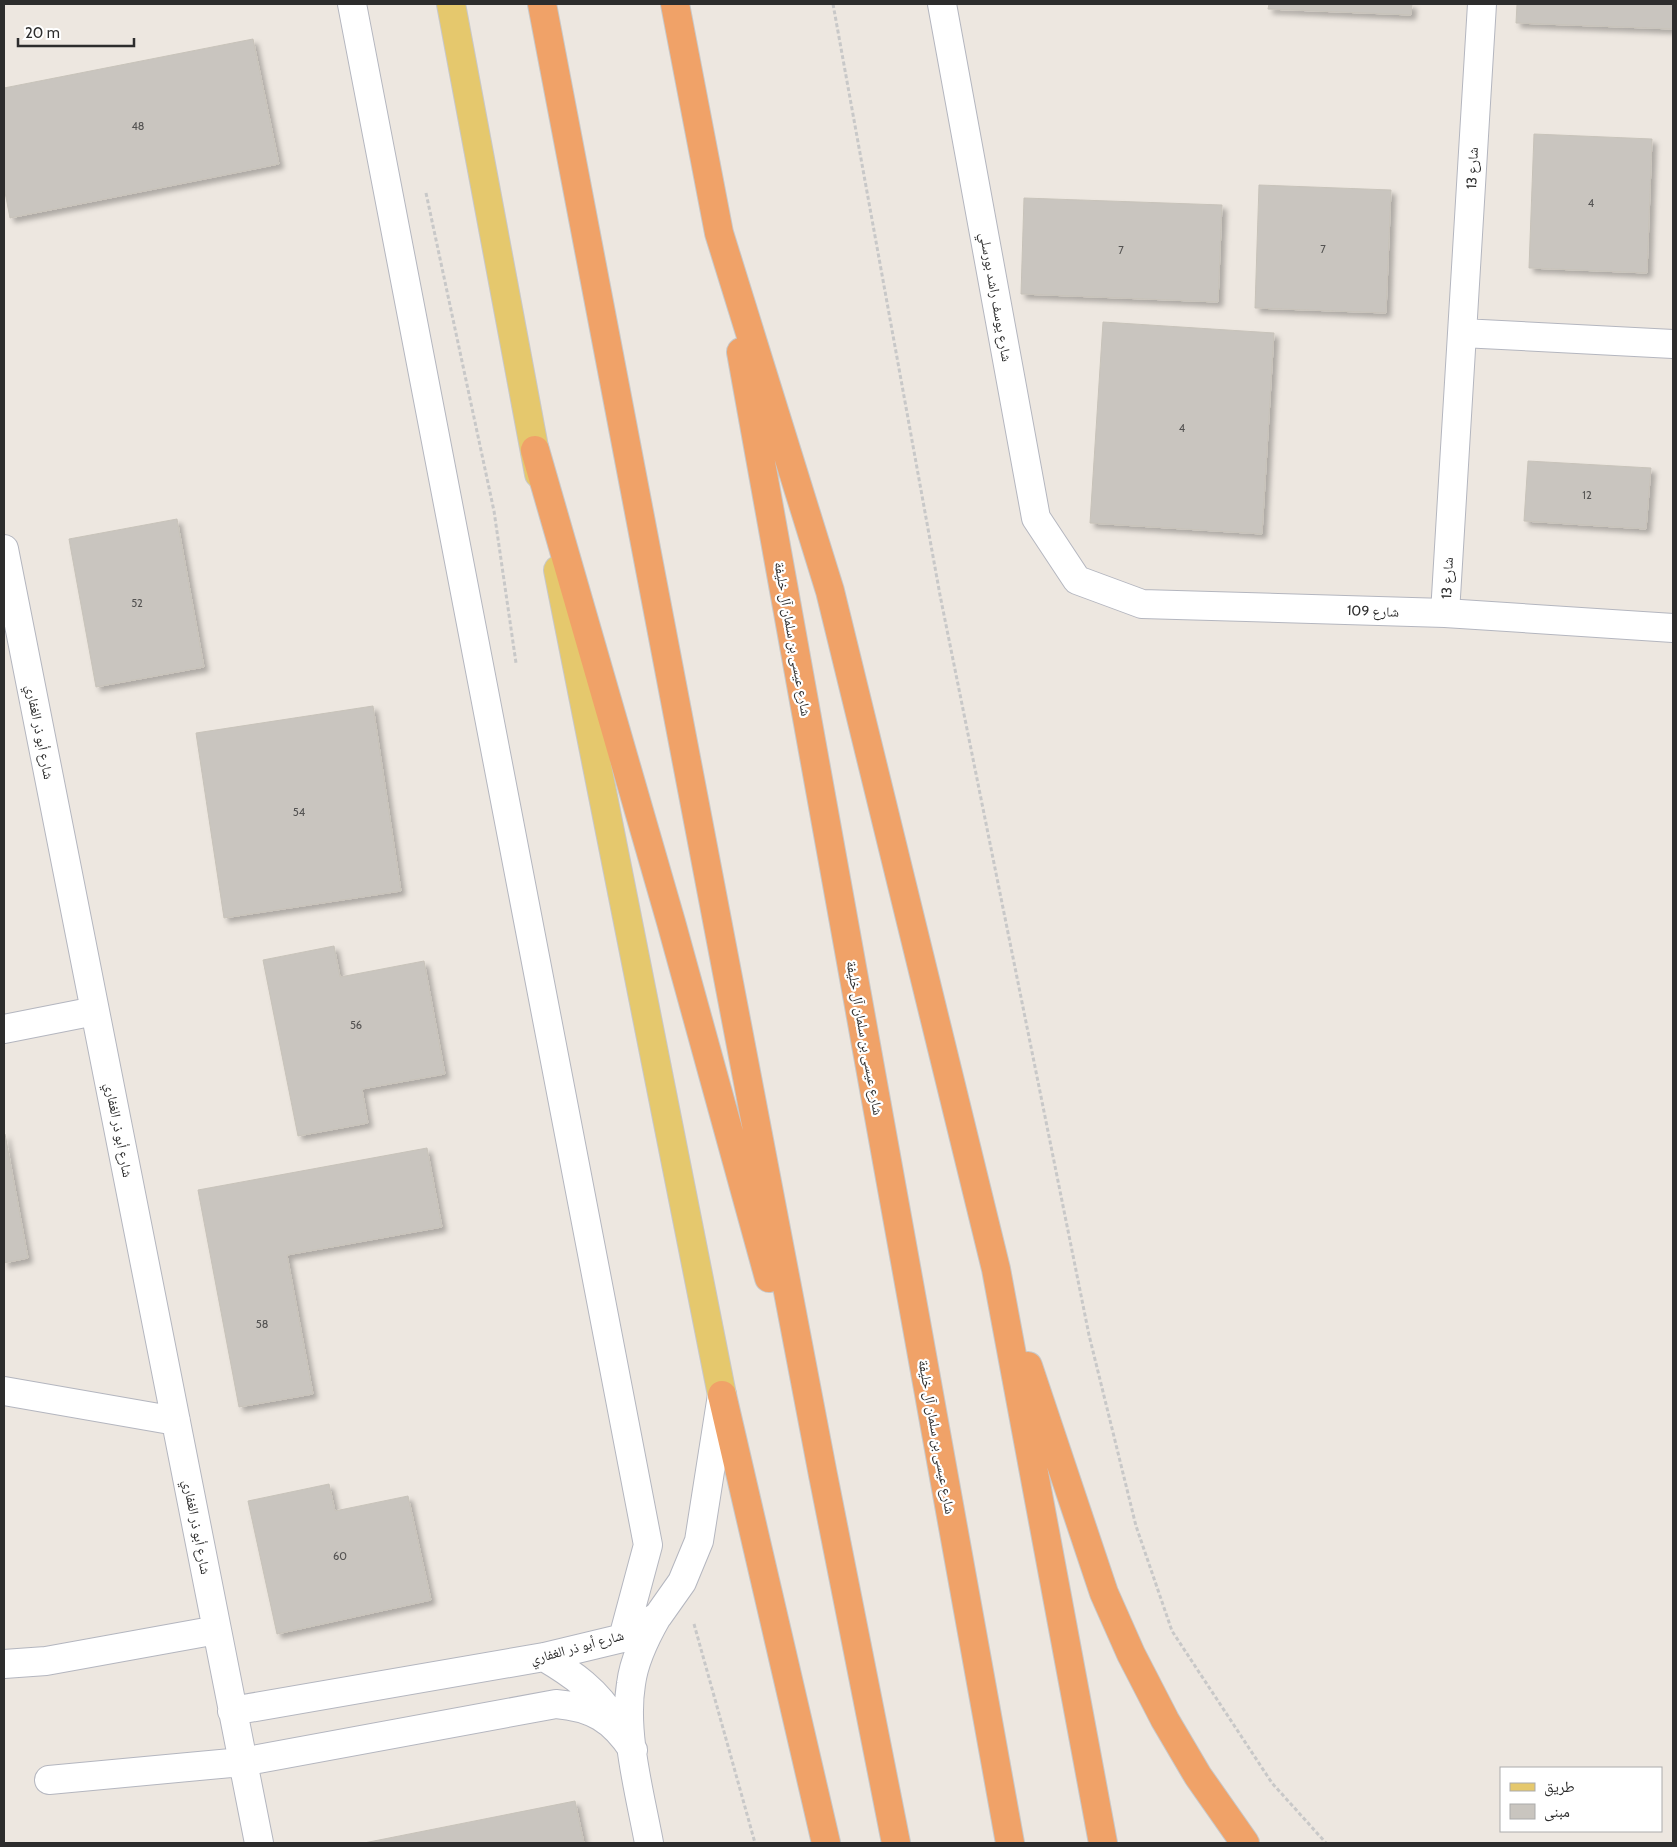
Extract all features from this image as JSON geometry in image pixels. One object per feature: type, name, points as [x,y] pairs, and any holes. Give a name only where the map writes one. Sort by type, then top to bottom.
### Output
[{"type":"highway","points":[[542,4],[823,1475],[896,1843]]},
{"type":"highway","points":[[675,4],[719,233],[830,591],[996,1269],[1103,1843]]},
{"type":"highway","name":"شارع عيسى بن سلمان آل خليفة","points":[[719,233],[1010,1843]]},
{"type":"highway","points":[[535,450],[668,913],[823,1475]]},
{"type":"highway","points":[[996,1269],[1104,1593],[1131,1654],[1166,1720],[1198,1776],[1245,1843]]},
{"type":"highway","points":[[722,1395],[826,1843]]},
{"type":"main road","points":[[451,4],[535,450],[722,1395]]},
{"type":"street","points":[[352,4],[648,1545],[623,1638]]},
{"type":"street","name":"شارع يوسف راشد بورسلي","points":[[942,4],[1036,518],[1076,580]]},
{"type":"street","name":"شارع 13","points":[[1445,613],[1482,4]]},
{"type":"street","points":[[1462,333],[1673,344]]},
{"type":"street","name":"شارع أبو ذر الغفاري","points":[[4,549],[8,587],[95,1011],[259,1843]]},
{"type":"street","name":"شارع 109","points":[[1076,580],[1142,604],[1445,613],[1673,628]]},
{"type":"street","points":[[4,1029],[95,1011]]},
{"type":"street","points":[[4,1391],[176,1421]]},
{"type":"street","name":"شارع أبو ذر الغفاري","points":[[232,1711],[544,1657],[623,1638],[658,1616],[682,1582],[699,1541],[722,1395]]},
{"type":"street","points":[[627,1742],[631,1682],[637,1659],[646,1637],[658,1616]]},
{"type":"street","points":[[4,1664],[46,1661],[217,1630]]},
{"type":"street","points":[[544,1657],[569,1671],[590,1688],[608,1710],[627,1742],[649,1843]]},
{"type":"street","points":[[49,1780],[242,1762],[556,1704],[574,1705],[592,1711],[608,1720],[627,1742]]},
{"type":"path","points":[[833,4],[940,596],[1089,1335],[1136,1526],[1172,1632],[1272,1783],[1326,1843]]},
{"type":"building","points":[[1269,4],[1412,4],[1411,15],[1268,9]]},
{"type":"building","points":[[1517,4],[1673,4],[1673,29],[1516,23]]},
{"type":"building","points":[[253,39],[279,164],[10,218],[4,187],[4,88]]},
{"type":"building","points":[[1534,134],[1652,139],[1647,273],[1529,268]]},
{"type":"building","points":[[1259,185],[1391,190],[1386,313],[1255,308]]},
{"type":"building","points":[[1024,198],[1222,205],[1218,302],[1021,294]]},
{"type":"building","points":[[1103,322],[1274,333],[1262,534],[1090,523]]},
{"type":"building","points":[[1528,461],[1651,468],[1646,529],[1524,521]]},
{"type":"building","points":[[177,519],[204,667],[96,687],[69,539]]},
{"type":"building","points":[[373,706],[401,891],[224,918],[196,733]]},
{"type":"building","points":[[334,946],[340,977],[424,961],[445,1074],[362,1089],[368,1123],[298,1136],[263,960]]},
{"type":"building","points":[[4,1134],[28,1258],[4,1263]]},
{"type":"building","points":[[427,1148],[442,1227],[287,1255],[313,1394],[239,1407],[198,1190]]},
{"type":"building","points":[[329,1484],[335,1511],[408,1496],[431,1600],[277,1634],[248,1501]]},
{"type":"building","points":[[575,1801],[584,1843],[364,1843]]}]
